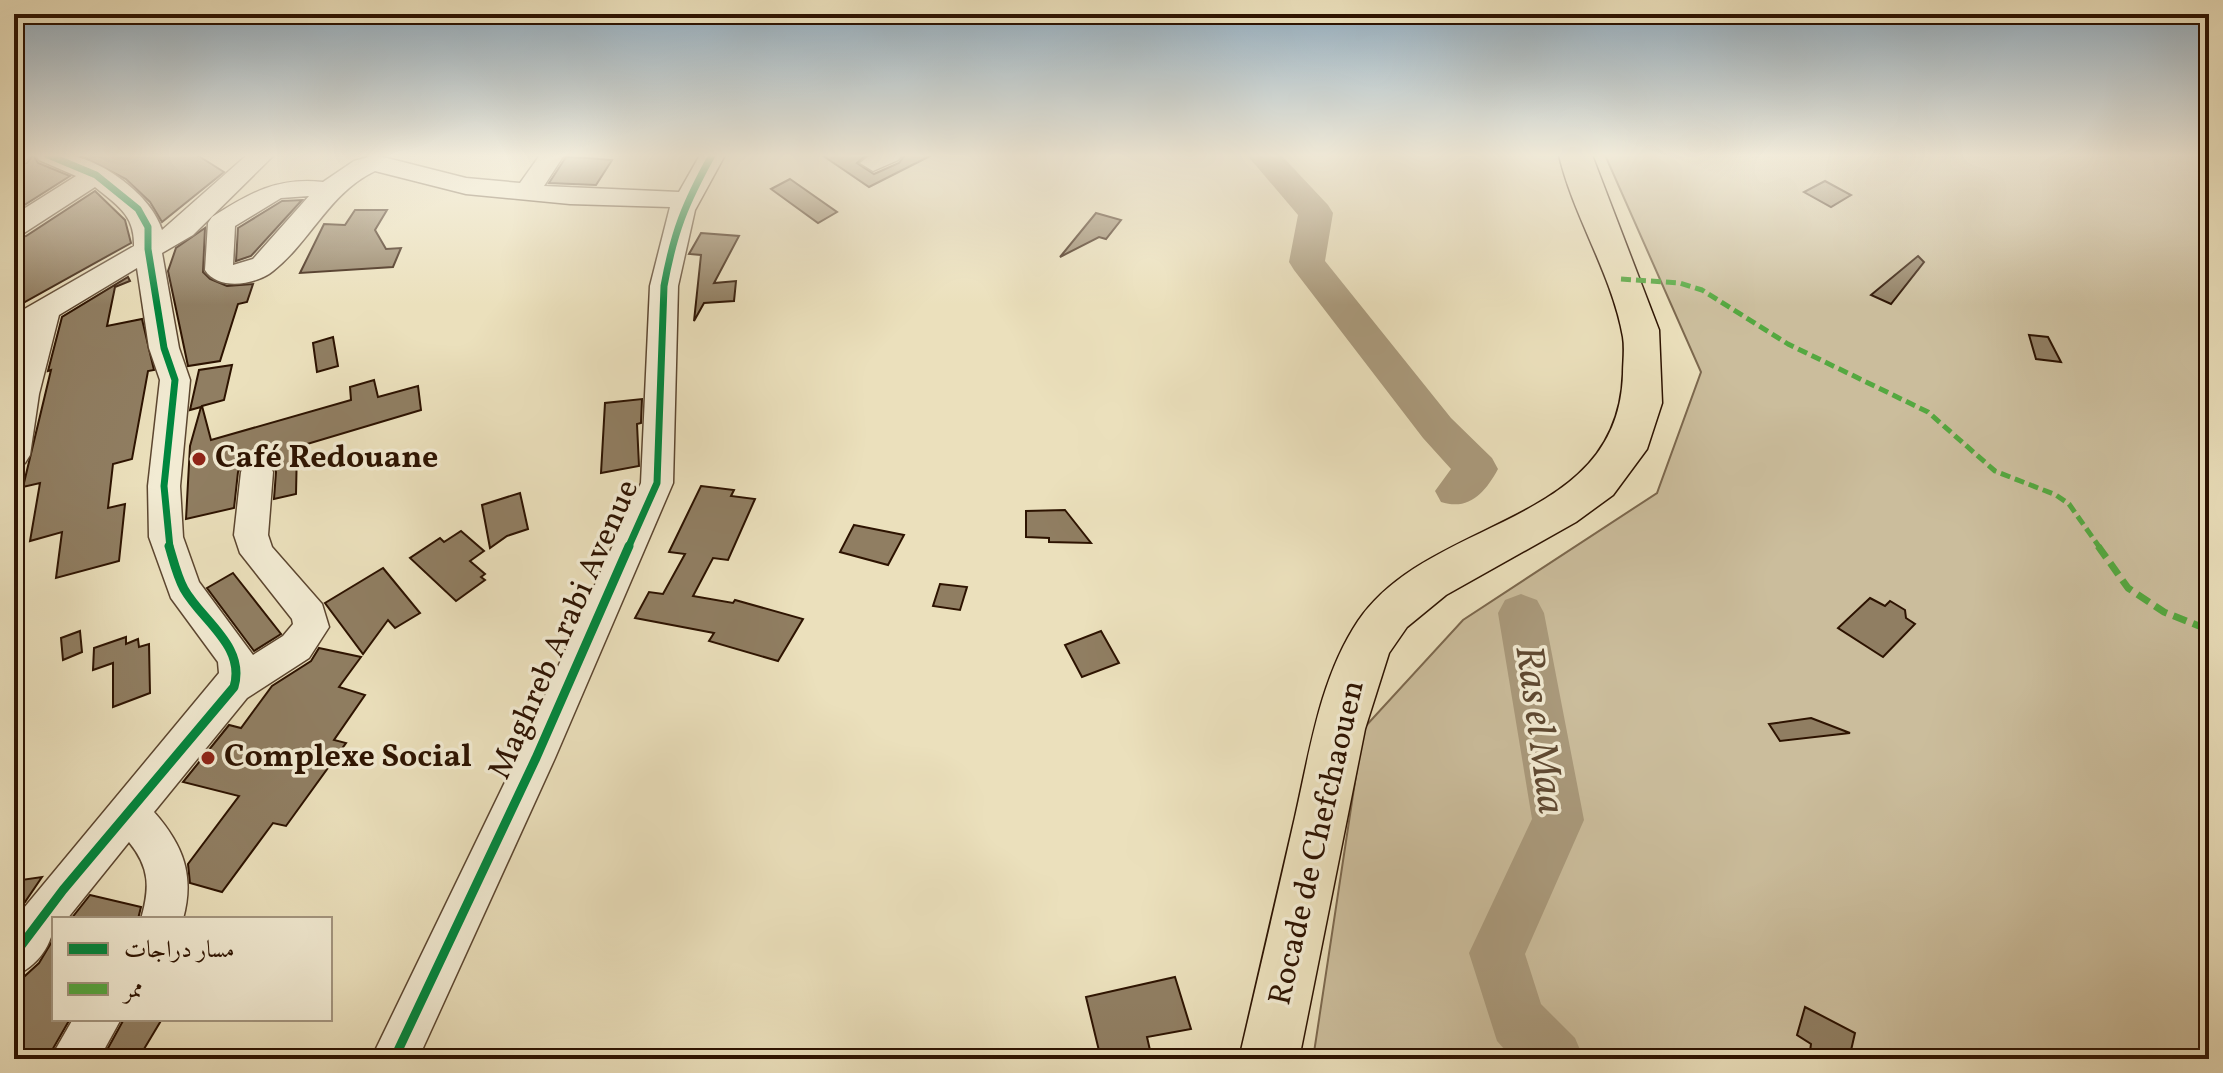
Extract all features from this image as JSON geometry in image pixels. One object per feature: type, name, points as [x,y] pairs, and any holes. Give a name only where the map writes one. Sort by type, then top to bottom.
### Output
[{"type":"main road","name":"Rocade de Chefchaouen","points":[[1269,1059],[1340,729],[1353,679],[1371,641],[1391,614],[1421,586],[1585,496],[1619,465],[1639,420],[1645,375],[1643,339],[1594,205]]},
{"type":"street","points":[[14,227],[49,205]]},
{"type":"street","points":[[131,205],[145,217],[164,348],[175,380],[164,486],[166,537],[183,588],[236,658],[238,673],[234,687]]},
{"type":"street","points":[[14,328],[148,249],[203,213],[208,205]]},
{"type":"street","name":"Maghreb Arabi Avenue","points":[[394,1059],[505,826],[657,483],[664,286],[685,205]]},
{"type":"street","points":[[14,455],[19,395],[45,311]]},
{"type":"street","points":[[14,955],[128,811],[234,687],[296,647],[311,627],[309,614],[264,566],[254,544],[251,535],[257,472]]},
{"type":"street","points":[[128,811],[165,855],[169,889],[162,917]]},
{"type":"street","points":[[73,1059],[98,1021]]},
{"type":"shaded area","points":[[1627,205],[2209,205],[2209,1059],[1313,1059],[1363,729],[1463,620],[1657,493],[1701,372]]},
{"type":"building","points":[[73,205],[110,205],[125,220],[131,243],[14,308],[14,238],[26,236]]},
{"type":"building","points":[[152,205],[183,205],[162,222]]},
{"type":"building","points":[[275,205],[297,205],[251,256],[236,261],[238,228]]},
{"type":"building","points":[[793,205],[827,205],[837,212],[818,223]]},
{"type":"building","points":[[355,210],[387,210],[375,230],[386,249],[401,248],[393,267],[300,273],[324,224],[345,225]]},
{"type":"building","points":[[1096,213],[1121,220],[1106,239],[1099,237],[1060,257]]},
{"type":"building","points":[[205,228],[203,272],[210,279],[227,286],[253,284],[247,302],[238,304],[220,361],[188,366],[168,271],[176,248]]},
{"type":"building","points":[[701,233],[739,236],[714,283],[736,281],[734,301],[704,303],[694,321],[701,255],[689,254]]},
{"type":"building","points":[[1918,256],[1924,262],[1891,304],[1871,295]]},
{"type":"building","points":[[128,277],[130,281],[115,287],[107,326],[142,319],[154,370],[148,371],[132,459],[113,464],[108,508],[125,504],[119,561],[56,578],[62,532],[30,541],[40,483],[23,487],[51,370],[48,371],[62,317]]},
{"type":"building","points":[[2029,335],[2048,337],[2061,362],[2036,359]]},
{"type":"building","points":[[333,337],[338,366],[317,372],[313,343]]},
{"type":"building","points":[[232,365],[224,400],[202,406],[211,440],[351,400],[350,387],[374,380],[378,397],[418,386],[421,410],[297,447],[296,494],[274,499],[276,472],[272,462],[258,457],[244,460],[238,472],[234,508],[186,519],[190,446],[201,407],[190,410],[199,370]]},
{"type":"building","points":[[642,399],[641,423],[637,424],[639,466],[601,473],[605,403]]},
{"type":"building","points":[[701,486],[734,490],[731,496],[755,499],[728,560],[713,558],[693,596],[733,603],[735,600],[803,619],[778,661],[709,641],[714,633],[635,618],[649,592],[663,594],[685,554],[669,552]]},
{"type":"building","points":[[520,493],[528,529],[507,536],[490,548],[482,505]]},
{"type":"building","points":[[1065,510],[1091,543],[1049,542],[1049,538],[1026,537],[1026,511]]},
{"type":"building","points":[[854,525],[904,535],[888,565],[840,552]]},
{"type":"building","points":[[461,531],[484,551],[470,561],[485,574],[481,577],[485,580],[456,601],[410,558],[440,538],[444,542]]},
{"type":"building","points":[[383,568],[420,613],[395,628],[388,620],[363,654],[325,603]]},
{"type":"building","points":[[233,573],[281,634],[254,651],[207,588]]},
{"type":"building","points":[[940,584],[967,587],[960,610],[933,606]]},
{"type":"building","points":[[1870,598],[1885,606],[1890,601],[1905,610],[1906,618],[1915,624],[1883,657],[1838,628]]},
{"type":"building","points":[[80,631],[82,652],[63,660],[61,638]]},
{"type":"building","points":[[1101,631],[1119,663],[1082,677],[1065,645]]},
{"type":"building","points":[[126,637],[126,644],[138,639],[139,647],[149,644],[150,693],[113,707],[113,663],[93,670],[94,648]]},
{"type":"building","points":[[319,648],[361,657],[339,687],[365,695],[334,740],[346,743],[286,826],[273,823],[222,892],[190,883],[188,864],[239,796],[183,782],[229,725],[241,728],[272,686],[311,661]]},
{"type":"building","points":[[1811,718],[1850,733],[1780,741],[1769,724]]},
{"type":"building","points":[[42,877],[25,902],[14,904],[14,881]]},
{"type":"building","points":[[90,895],[141,907],[138,917],[73,917]]},
{"type":"building","points":[[52,941],[52,1021],[69,1021],[47,1059],[14,1059],[14,986],[39,963]]},
{"type":"building","points":[[1175,977],[1191,1029],[1147,1037],[1152,1059],[1101,1059],[1086,997]]},
{"type":"building","points":[[1805,1007],[1855,1033],[1849,1059],[1809,1059],[1811,1044],[1797,1035]]},
{"type":"building","points":[[123,1021],[161,1021],[138,1059],[102,1059]]},
{"type":"waterway","name":"Ras el Maa","points":[[1309,205],[1316,213],[1307,262],[1437,428],[1477,469],[1456,491]]},
{"type":"waterway","name":"Ras el Maa","points":[[1521,613],[1558,820],[1497,953],[1517,1021],[1554,1059]]},
{"type":"marked path","points":[[1621,279],[1680,283],[1702,290],[1788,344],[1928,412],[1995,471],[2056,495],[2069,504],[2128,588],[2164,612],[2209,630]]},
{"type":"cycle path","points":[[14,955],[63,890],[234,687],[238,673],[236,658],[183,588],[166,537],[164,486],[175,380],[164,348],[148,249],[148,227],[133,205]]},
{"type":"cycle path","points":[[394,1059],[536,758],[657,483],[664,286],[685,205]]},
{"type":"place","name":"Café Redouane","points":[[199,459]]},
{"type":"place","name":"Complexe Social","points":[[208,758]]}]
